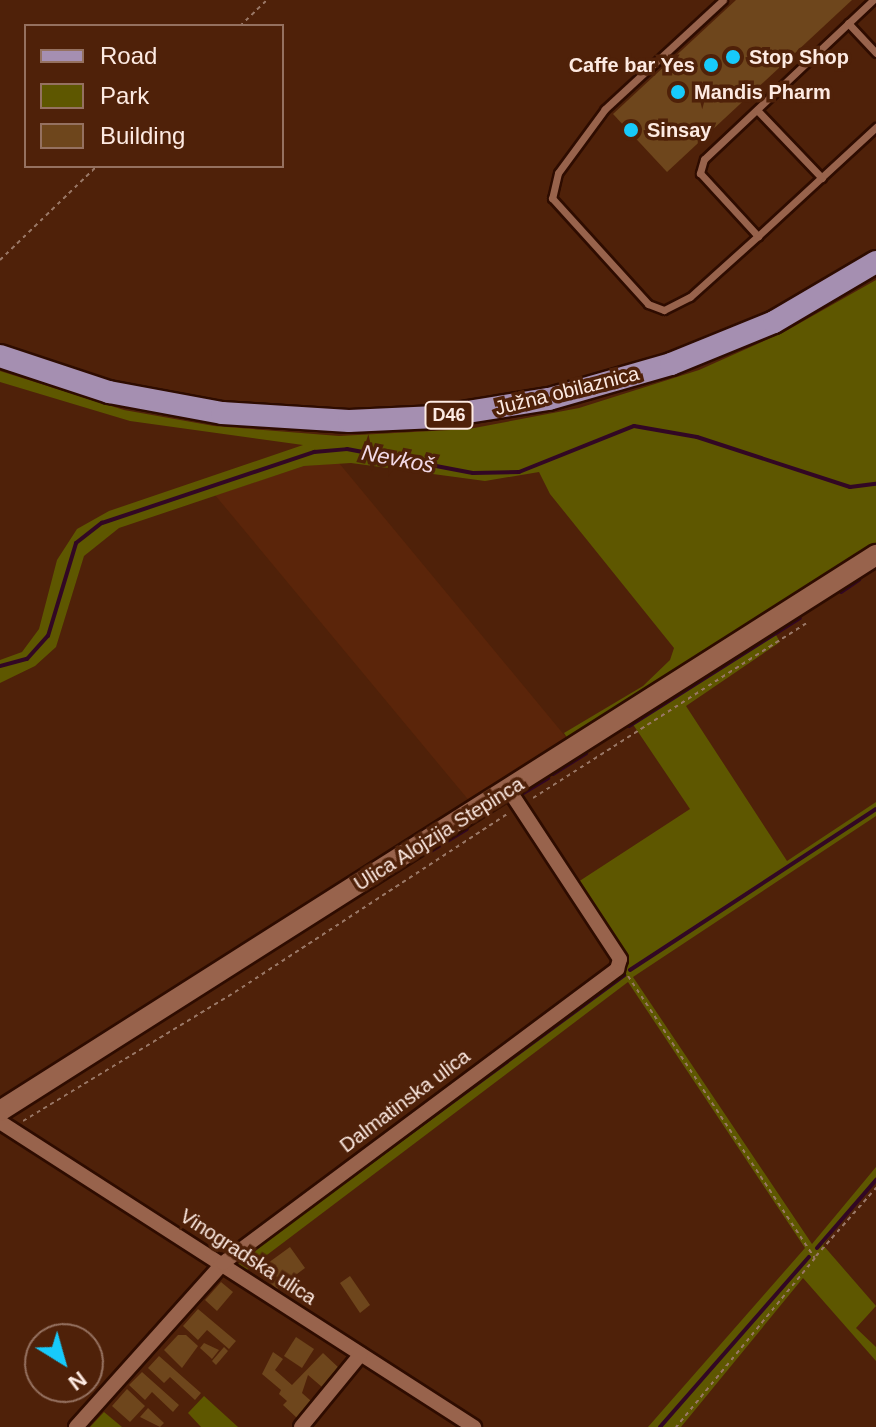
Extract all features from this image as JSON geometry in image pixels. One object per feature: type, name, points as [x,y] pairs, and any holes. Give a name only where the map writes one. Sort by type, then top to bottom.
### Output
[{"type":"main road","name":"Južna obilaznica","points":[[0,356],[109,392],[222,413],[349,421],[436,417],[549,399],[671,364],[774,322],[876,262]]},
{"type":"main road","name":"Ulica Alojzija Stepinca","points":[[3,1121],[515,798],[876,555]]},
{"type":"street","points":[[515,798],[620,965]]},
{"type":"street","name":"Dalmatinska ulica","points":[[76,1427],[223,1263],[620,965]]},
{"type":"street","name":"Vinogradska ulica","points":[[3,1121],[474,1427]]},
{"type":"street","points":[[301,1427],[361,1354]]},
{"type":"lane","points":[[723,0],[605,109],[558,173],[552,198],[648,304],[664,310],[690,297],[876,127]]},
{"type":"lane","points":[[758,236],[699,169],[873,0]]},
{"type":"lane","points":[[848,23],[876,53]]},
{"type":"lane","points":[[757,110],[822,178]]},
{"type":"path","points":[[242,24],[267,0]]},
{"type":"path","points":[[0,260],[95,168]]},
{"type":"path","points":[[3,1121],[235,992],[515,798],[808,622]]},
{"type":"path","points":[[620,965],[815,1258]]},
{"type":"path","points":[[676,1427],[876,1188]]},
{"type":"shaded area","points":[[339,463],[570,742],[471,803],[215,495],[304,466]]},
{"type":"green space","points":[[876,280],[876,547],[570,742],[564,733],[643,686],[670,660],[674,648],[550,494],[539,472],[485,481],[351,463],[304,466],[119,528],[84,556],[56,647],[35,666],[0,683],[0,660],[22,652],[39,629],[57,560],[77,529],[109,511],[303,445],[130,421],[0,382],[0,371],[124,410],[214,426],[339,436],[469,429],[579,408],[699,370],[784,332]]},
{"type":"green space","points":[[772,628],[780,642],[686,706],[787,861],[876,802],[876,816],[633,977],[812,1244],[876,1167],[876,1177],[823,1245],[876,1306],[856,1328],[876,1347],[876,1361],[803,1278],[681,1427],[648,1427],[805,1248],[628,982],[243,1273],[232,1264],[629,964],[578,882],[690,809],[630,720]]},
{"type":"green space","points":[[204,1396],[238,1427],[201,1427],[188,1413]]},
{"type":"green space","points":[[104,1412],[122,1427],[90,1427]]},
{"type":"building","name":"Stop Shop","points":[[736,0],[852,0],[667,172],[613,114]]},
{"type":"building","points":[[290,1247],[305,1268],[277,1289],[257,1271]]},
{"type":"building","points":[[350,1276],[370,1305],[360,1313],[340,1283]]},
{"type":"building","points":[[221,1282],[233,1292],[217,1311],[205,1300]]},
{"type":"building","points":[[198,1309],[236,1341],[229,1349],[207,1330],[198,1340],[183,1326]]},
{"type":"building","points":[[178,1335],[186,1335],[198,1346],[182,1368],[164,1350]]},
{"type":"building","points":[[296,1337],[314,1349],[302,1368],[284,1356]]},
{"type":"building","points":[[204,1343],[219,1350],[212,1359],[200,1348]]},
{"type":"building","points":[[224,1347],[228,1351],[216,1365],[212,1361]]},
{"type":"building","points":[[273,1352],[283,1359],[275,1370],[292,1385],[323,1353],[339,1368],[322,1387],[308,1375],[302,1393],[311,1401],[297,1418],[283,1405],[287,1401],[279,1394],[281,1390],[262,1374]]},
{"type":"building","points":[[159,1356],[201,1393],[195,1400],[170,1377],[164,1383],[148,1368]]},
{"type":"building","points":[[142,1372],[179,1405],[173,1412],[152,1392],[145,1400],[129,1385]]},
{"type":"building","points":[[127,1389],[145,1406],[130,1422],[112,1406]]},
{"type":"building","points":[[148,1408],[164,1423],[160,1427],[140,1417]]},
{"type":"waterway","name":"Nevkoš","points":[[0,666],[27,659],[48,636],[76,543],[102,523],[314,452],[347,449],[473,473],[519,472],[634,426],[697,437],[850,487],[876,484]]},
{"type":"waterway","points":[[841,592],[859,580]]},
{"type":"waterway","points":[[629,726],[800,618]]},
{"type":"waterway","points":[[553,774],[586,753]]},
{"type":"waterway","points":[[520,795],[548,778]]},
{"type":"waterway","points":[[630,970],[876,809]]},
{"type":"waterway","points":[[431,851],[467,829]]},
{"type":"waterway","points":[[341,1184],[624,975]]},
{"type":"waterway","points":[[817,1248],[876,1180]]},
{"type":"waterway","points":[[660,1427],[809,1257]]},
{"type":"place","name":"Stop Shop","points":[[733,57]]},
{"type":"place","name":"Caffe bar Yes","points":[[711,65]]},
{"type":"place","name":"Mandis Pharm","points":[[678,92]]},
{"type":"place","name":"Sinsay","points":[[631,130]]}]
